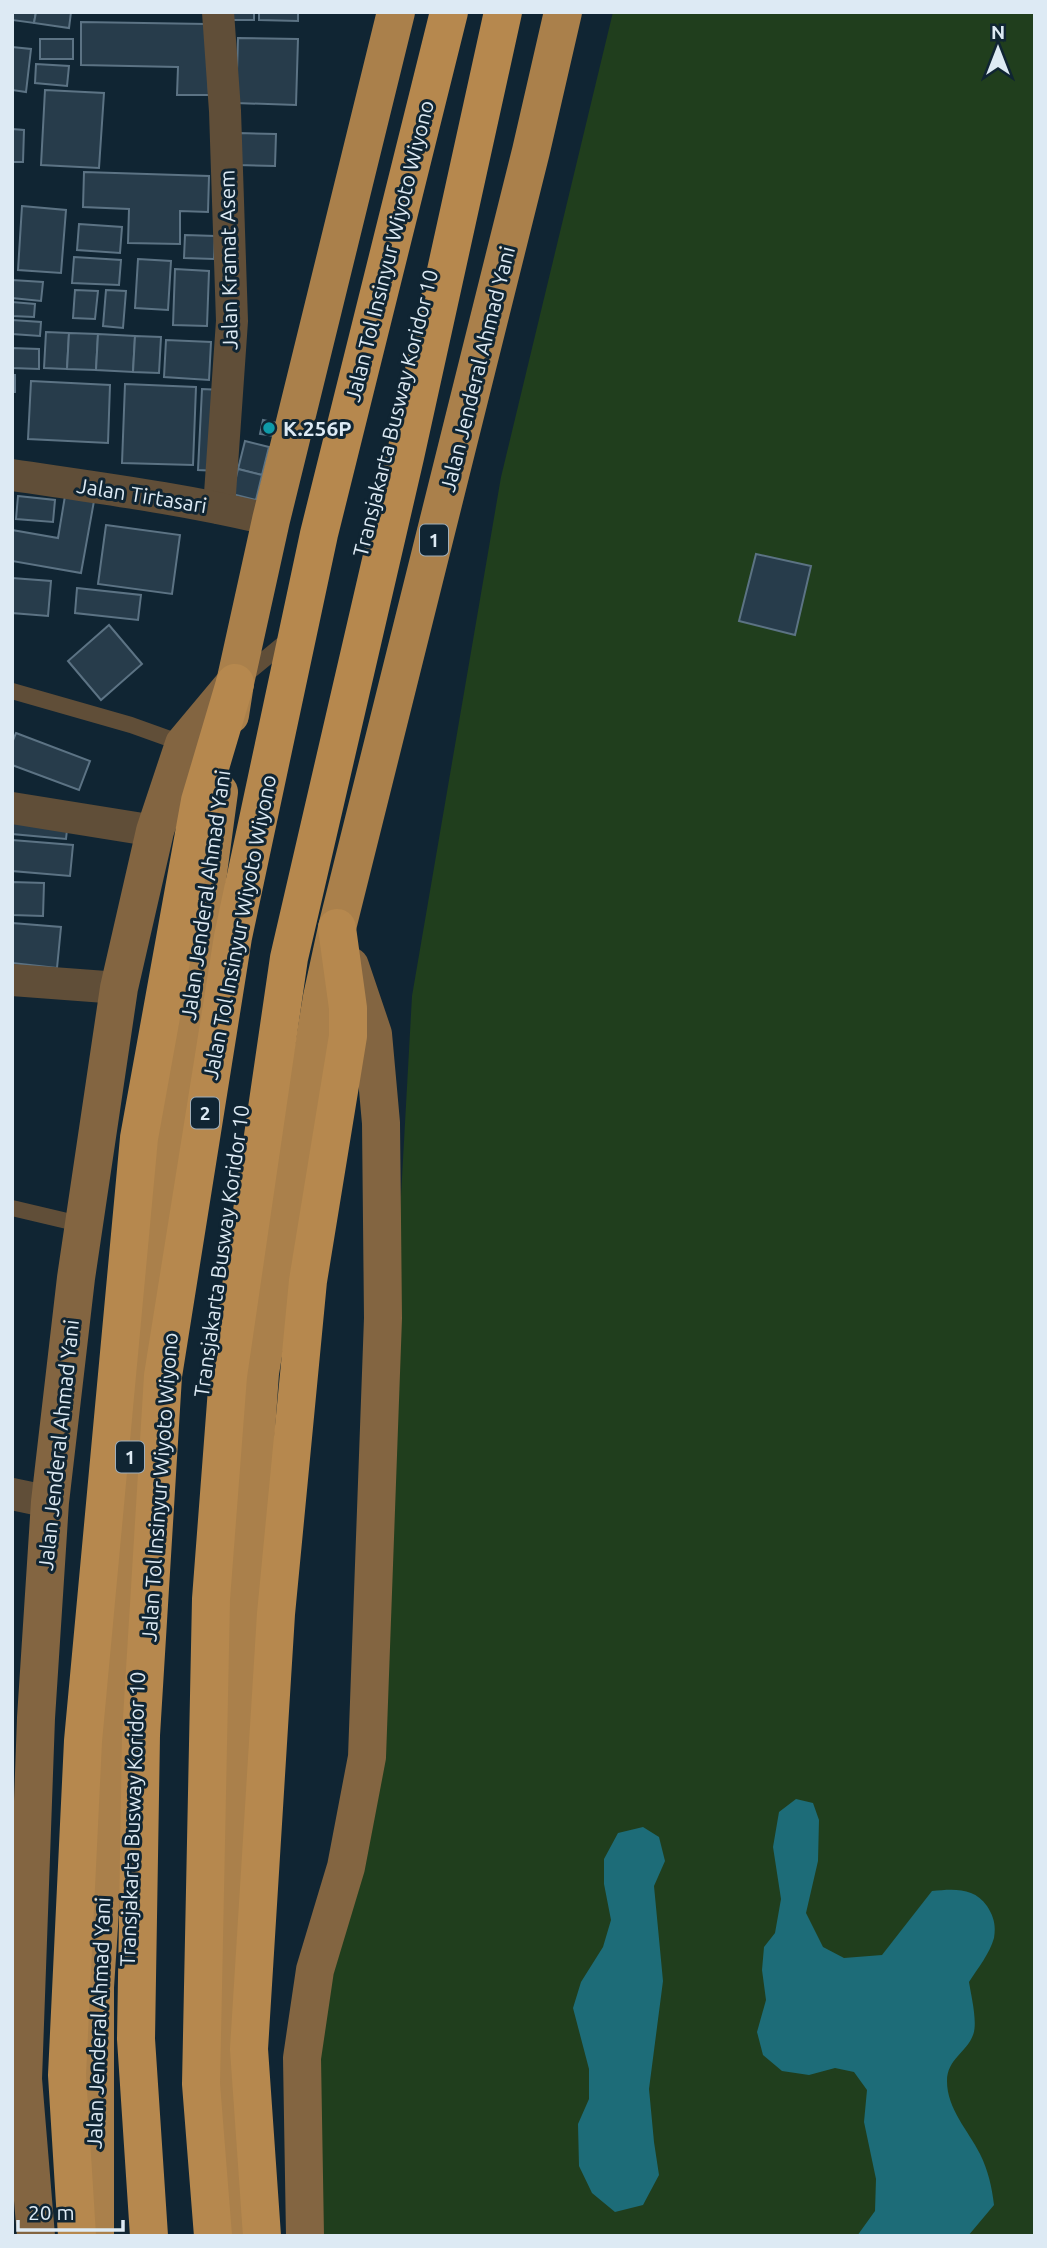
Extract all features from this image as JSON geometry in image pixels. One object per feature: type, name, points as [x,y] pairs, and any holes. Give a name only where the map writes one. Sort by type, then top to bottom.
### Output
[{"type":"highway","name":"Jalan Jenderal Ahmad Yani","points":[[94,2236],[95,1987],[131,1439],[235,683],[271,520],[396,12]]},
{"type":"highway","name":"Jalan Tol Insinyur Wiyoto Wiyono","points":[[149,2236],[136,2039],[141,1735],[163,1376],[236,923],[319,534],[449,12]]},
{"type":"highway","points":[[213,2236],[201,2070],[211,1599],[228,1376],[289,958],[503,12]]},
{"type":"highway","name":"Jalan Jenderal Ahmad Yani","points":[[239,2236],[225,2071],[242,1633],[259,1386],[296,1149],[322,997],[337,928],[531,151],[563,12]]},
{"type":"highway","points":[[77,2236],[67,2075],[83,1741],[139,1138],[200,801],[235,683]]},
{"type":"highway","points":[[262,2236],[248,2049],[276,1614],[305,1309],[348,1036],[348,1008],[337,928]]},
{"type":"main road","name":"Jalan Jenderal Ahmad Yani","points":[[36,2236],[18,2080],[30,1717],[50,1502],[84,1225],[119,988],[155,831],[184,744],[235,683]]},
{"type":"main road","points":[[305,2236],[302,2058],[315,1970],[346,1867],[367,1757],[383,1318],[382,1124],[373,1034],[337,928]]},
{"type":"street","name":"Jalan Kramat Asem","points":[[218,12],[225,111],[232,321],[219,508]]},
{"type":"street","name":"Jalan Tirtasari","points":[[12,475],[219,508],[271,520]]},
{"type":"street","points":[[12,808],[155,831]]},
{"type":"street","points":[[12,980],[119,988]]},
{"type":"street","points":[[12,1494],[50,1502]]},
{"type":"lane","name":"Transjakarta Busway Koridor 10","points":[[160,2236],[147,2034],[153,1739],[176,1379],[247,940],[315,618],[460,12]]},
{"type":"lane","name":"Transjakarta Busway Koridor 10","points":[[207,2236],[194,2027],[200,1770],[216,1453],[224,1363],[271,1053],[301,881],[516,12]]},
{"type":"lane","points":[[235,683],[315,618]]},
{"type":"lane","points":[[12,691],[131,724],[184,744]]},
{"type":"lane","name":"Transjakarta Busway Koridor 10","points":[[316,823],[325,885],[337,928]]},
{"type":"lane","points":[[12,1208],[84,1225]]},
{"type":"green space","points":[[613,12],[1035,12],[1035,2236],[322,2236],[319,2067],[394,1323],[412,996],[501,477]]},
{"type":"water","points":[[796,1799],[813,1803],[819,1820],[818,1861],[806,1913],[823,1947],[844,1958],[882,1955],[932,1891],[955,1890],[976,1895],[987,1906],[993,1918],[995,1929],[992,1944],[969,1982],[974,2016],[973,2035],[950,2067],[947,2081],[954,2110],[985,2166],[994,2205],[968,2236],[857,2236],[875,2211],[876,2179],[864,2122],[867,2090],[854,2072],[835,2068],[809,2075],[782,2071],[763,2055],[757,2032],[766,2000],[762,1970],[764,1947],[775,1933],[781,1899],[773,1847],[779,1812]]},
{"type":"water","points":[[643,1827],[659,1837],[665,1861],[654,1886],[663,1981],[649,2089],[659,2175],[643,2205],[615,2212],[592,2193],[579,2166],[578,2124],[589,2099],[589,2069],[573,2008],[581,1982],[603,1947],[611,1920],[604,1884],[604,1859],[618,1833]]},
{"type":"building","points":[[12,12],[36,12],[34,23],[12,20]]},
{"type":"building","points":[[36,12],[71,12],[69,28],[34,23]]},
{"type":"building","points":[[232,12],[254,12],[254,20],[232,20]]},
{"type":"building","points":[[259,12],[298,12],[298,21],[259,20]]},
{"type":"building","points":[[81,22],[207,24],[209,95],[177,95],[178,67],[81,65]]},
{"type":"building","points":[[238,38],[298,39],[296,105],[236,103]]},
{"type":"building","points":[[40,39],[73,39],[73,59],[40,59]]},
{"type":"building","points":[[12,47],[31,49],[26,92],[12,90]]},
{"type":"building","points":[[36,64],[69,66],[67,86],[35,83]]},
{"type":"building","points":[[45,90],[104,93],[99,168],[41,165]]},
{"type":"building","points":[[12,129],[24,130],[23,162],[12,162]]},
{"type":"building","points":[[238,133],[276,134],[275,166],[237,165]]},
{"type":"building","points":[[84,172],[209,176],[208,212],[180,211],[180,244],[128,243],[129,209],[83,207]]},
{"type":"building","points":[[22,206],[66,210],[61,273],[18,270]]},
{"type":"building","points":[[79,224],[122,227],[120,253],[77,250]]},
{"type":"building","points":[[185,235],[215,236],[214,259],[184,258]]},
{"type":"building","points":[[74,257],[121,260],[119,285],[72,283]]},
{"type":"building","points":[[138,259],[171,261],[168,310],[135,308]]},
{"type":"building","points":[[175,269],[209,271],[207,326],[173,325]]},
{"type":"building","points":[[12,280],[43,282],[41,301],[12,298]]},
{"type":"building","points":[[75,290],[98,291],[95,319],[73,318]]},
{"type":"building","points":[[106,290],[126,291],[123,328],[103,326]]},
{"type":"building","points":[[12,302],[35,304],[34,317],[12,316]]},
{"type":"building","points":[[12,320],[41,322],[40,336],[12,334]]},
{"type":"building","points":[[46,332],[69,333],[67,369],[44,368]]},
{"type":"building","points":[[69,333],[98,334],[96,370],[67,369]]},
{"type":"building","points":[[98,334],[135,336],[133,372],[96,370]]},
{"type":"building","points":[[135,336],[161,337],[159,373],[133,372]]},
{"type":"building","points":[[166,340],[211,342],[209,380],[164,377]]},
{"type":"building","points":[[12,348],[39,349],[39,369],[12,368]]},
{"type":"building","points":[[12,375],[15,375],[15,392],[12,392]]},
{"type":"building","points":[[31,381],[110,385],[108,443],[28,439]]},
{"type":"building","points":[[125,384],[196,387],[193,465],[122,463]]},
{"type":"building","points":[[202,389],[222,390],[218,471],[198,470]]},
{"type":"building","name":"K.256P","points":[[263,420],[277,423],[274,436],[260,434]]},
{"type":"building","points":[[245,441],[269,447],[262,475],[238,469]]},
{"type":"building","points":[[238,469],[262,475],[256,500],[232,494]]},
{"type":"building","points":[[18,496],[55,500],[53,522],[16,519]]},
{"type":"building","points":[[65,496],[94,501],[81,573],[12,561],[12,530],[58,538]]},
{"type":"building","points":[[106,525],[180,535],[172,594],[98,584]]},
{"type":"building","points":[[756,554],[811,566],[795,635],[739,621]]},
{"type":"building","points":[[12,578],[51,581],[48,616],[12,613]]},
{"type":"building","points":[[77,588],[141,595],[138,620],[75,613]]},
{"type":"building","points":[[109,625],[142,664],[101,700],[68,661]]},
{"type":"building","points":[[16,733],[90,761],[79,790],[12,765],[12,743]]},
{"type":"building","points":[[12,815],[68,821],[66,839],[12,834]]},
{"type":"building","points":[[12,840],[73,845],[70,876],[12,871]]},
{"type":"building","points":[[12,882],[44,883],[43,916],[12,915]]},
{"type":"building","points":[[12,923],[61,927],[57,968],[12,963]]},
{"type":"place","name":"K.256P","points":[[269,428]]}]
